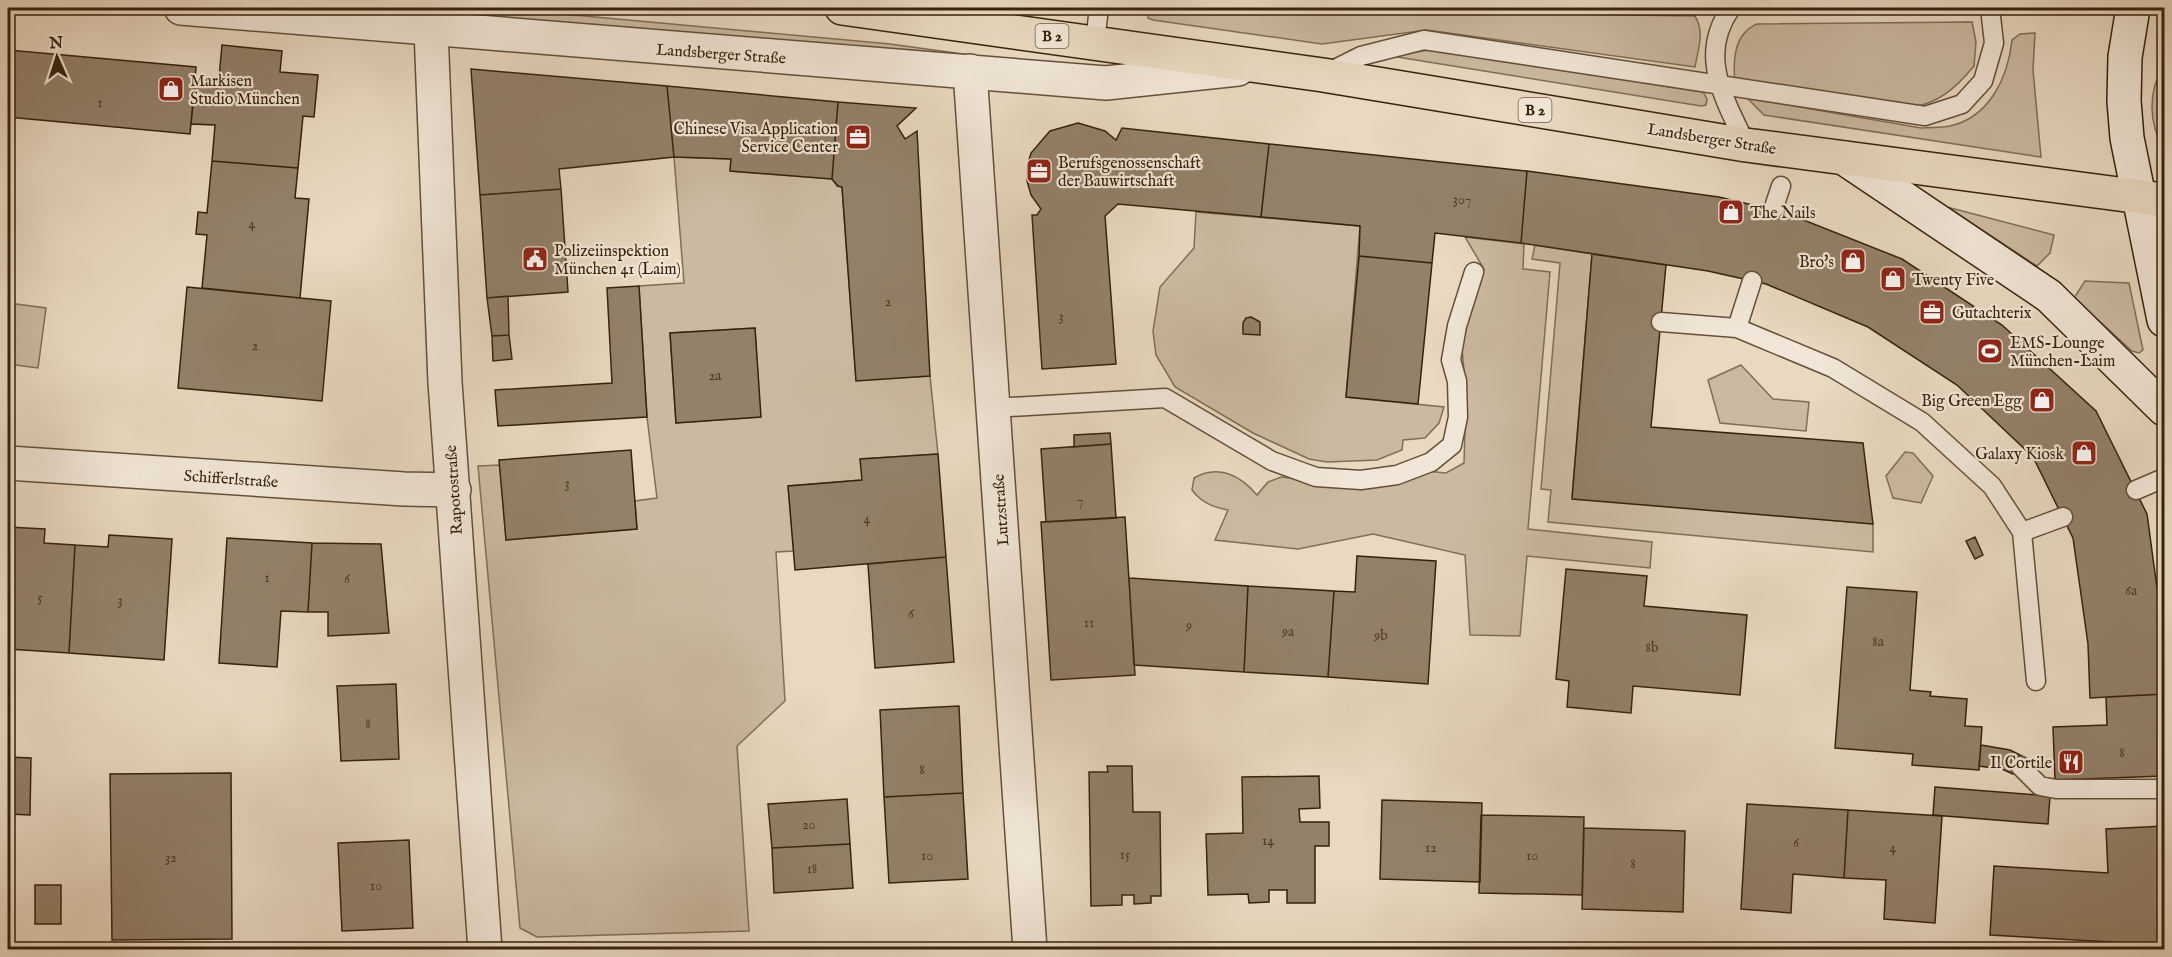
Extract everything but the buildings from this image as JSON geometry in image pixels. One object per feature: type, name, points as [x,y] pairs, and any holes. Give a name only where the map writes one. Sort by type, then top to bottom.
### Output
[{"type":"main road","name":"Landsberger Straße","points":[[842,8],[1095,41],[1323,75],[1746,144],[2152,198]]},
{"type":"street","name":"Landsberger Straße","points":[[181,8],[1106,83],[1261,66]]},
{"type":"street","points":[[2133,8],[2125,57],[2124,101],[2127,138],[2152,198],[2164,320]]},
{"type":"street","name":"Rapotostraße","points":[[431,30],[445,382],[485,950]]},
{"type":"street","name":"Lutzstraße","points":[[970,71],[1030,949]]},
{"type":"street","points":[[1844,158],[2049,296],[2164,409]]},
{"type":"street","name":"Schifferlstraße","points":[[8,463],[404,489],[454,490]]},
{"type":"street","points":[[1024,950],[1040,950]]},
{"type":"lane","points":[[1095,41],[1099,8]]},
{"type":"lane","points":[[1731,8],[1715,43],[1718,84],[1746,144]]},
{"type":"lane","points":[[1323,75],[1361,56],[1424,40],[1925,116],[1962,104],[1983,81],[1994,43],[1990,8]]},
{"type":"lane","points":[[1773,210],[1781,186]]},
{"type":"lane","points":[[993,408],[1166,398],[1272,461],[1316,477],[1361,480],[1396,475],[1431,462],[1452,445],[1458,417],[1457,381],[1451,360],[1456,326],[1474,272]]},
{"type":"lane","points":[[1737,328],[1752,281]]},
{"type":"lane","points":[[1661,322],[1737,328],[1833,368],[1922,422],[1992,486],[2022,532],[2036,681]]},
{"type":"lane","points":[[2136,490],[2164,478]]},
{"type":"lane","points":[[2022,532],[2062,517]]},
{"type":"lane","points":[[2020,766],[2040,786],[2056,789],[2164,789]]},
{"type":"shaded area","points":[[390,8],[496,8],[890,44],[1028,63],[889,53]]},
{"type":"shaded area","points":[[1149,8],[1695,16],[1700,28],[1700,41],[1695,67],[1427,30],[1322,44],[1153,20],[1148,18]]},
{"type":"shaded area","points":[[1972,22],[1976,42],[1974,66],[1945,94],[1919,106],[1908,108],[1735,84],[1736,50],[1743,34],[1757,24]]},
{"type":"shaded area","points":[[2035,33],[2033,70],[2041,157],[1764,115],[1747,98],[1921,128],[1950,126],[1976,114],[1986,105],[2001,81],[2012,40],[2020,34]]},
{"type":"shaded area","points":[[1429,50],[1703,92],[1707,99],[1706,105],[1391,56]]},
{"type":"shaded area","points":[[2164,65],[2164,149],[2155,129],[2152,107],[2155,85]]},
{"type":"shaded area","points":[[674,157],[731,159],[730,171],[832,179],[837,186],[842,187],[856,380],[930,376],[938,454],[861,459],[862,480],[788,486],[794,551],[776,552],[785,701],[737,746],[749,931],[537,937],[520,928],[478,466],[500,465],[506,540],[637,529],[635,501],[657,498],[647,417],[639,286],[684,283]],"holes":[[[755,328],[760,417],[676,423],[670,333]]]},
{"type":"shaded area","points":[[1947,207],[2054,235],[2050,253],[2037,266]]},
{"type":"shaded area","points":[[1196,212],[1360,226],[1346,397],[1444,407],[1439,423],[1425,438],[1403,440],[1402,450],[1377,460],[1327,462],[1309,459],[1253,433],[1175,387],[1156,355],[1153,331],[1160,287],[1194,248]]},
{"type":"shaded area","points":[[1465,237],[1524,244],[1523,269],[1550,272],[1528,529],[1652,542],[1650,568],[1527,556],[1520,636],[1470,635],[1465,555],[1373,534],[1298,549],[1215,540],[1228,510],[1207,503],[1192,490],[1194,478],[1212,472],[1236,477],[1257,495],[1268,482],[1281,477],[1367,487],[1425,471],[1446,473],[1464,463],[1466,392],[1461,338],[1484,269]]},
{"type":"shaded area","points":[[1535,245],[1592,254],[1572,497],[1873,524],[1873,552],[1548,522],[1551,490],[1541,489],[1560,263],[1532,259]]},
{"type":"shaded area","points":[[2085,281],[2129,283],[2143,350],[2139,353],[2132,351],[2074,298]]},
{"type":"shaded area","points":[[8,303],[46,308],[38,368],[8,364]]},
{"type":"shaded area","points":[[1741,365],[1773,399],[1809,402],[1806,431],[1720,423],[1708,380]]},
{"type":"shaded area","points":[[1905,452],[1913,453],[1933,476],[1921,503],[1893,498],[1886,476]]},
{"type":"place","name":"Markisen Studio München","points":[[171,89]]},
{"type":"place","name":"Chinese Visa Application Service Center","points":[[858,137]]},
{"type":"place","name":"Berufsgenossenschaft der Bauwirtschaft","points":[[1039,171]]},
{"type":"place","name":"The Nails","points":[[1731,212]]},
{"type":"place","name":"Polizeiinspektion München 41 (Laim)","points":[[535,259]]},
{"type":"place","name":"Bro's","points":[[1853,261]]},
{"type":"place","name":"Twenty Five","points":[[1893,279]]},
{"type":"place","name":"Gutachterix","points":[[1932,312]]},
{"type":"place","name":"EMS-Lounge München-Laim","points":[[1990,351]]},
{"type":"place","name":"Big Green Egg","points":[[2042,400]]},
{"type":"place","name":"Galaxy Kiosk","points":[[2084,453]]},
{"type":"place","name":"Il Cortile","points":[[2071,762]]}]
